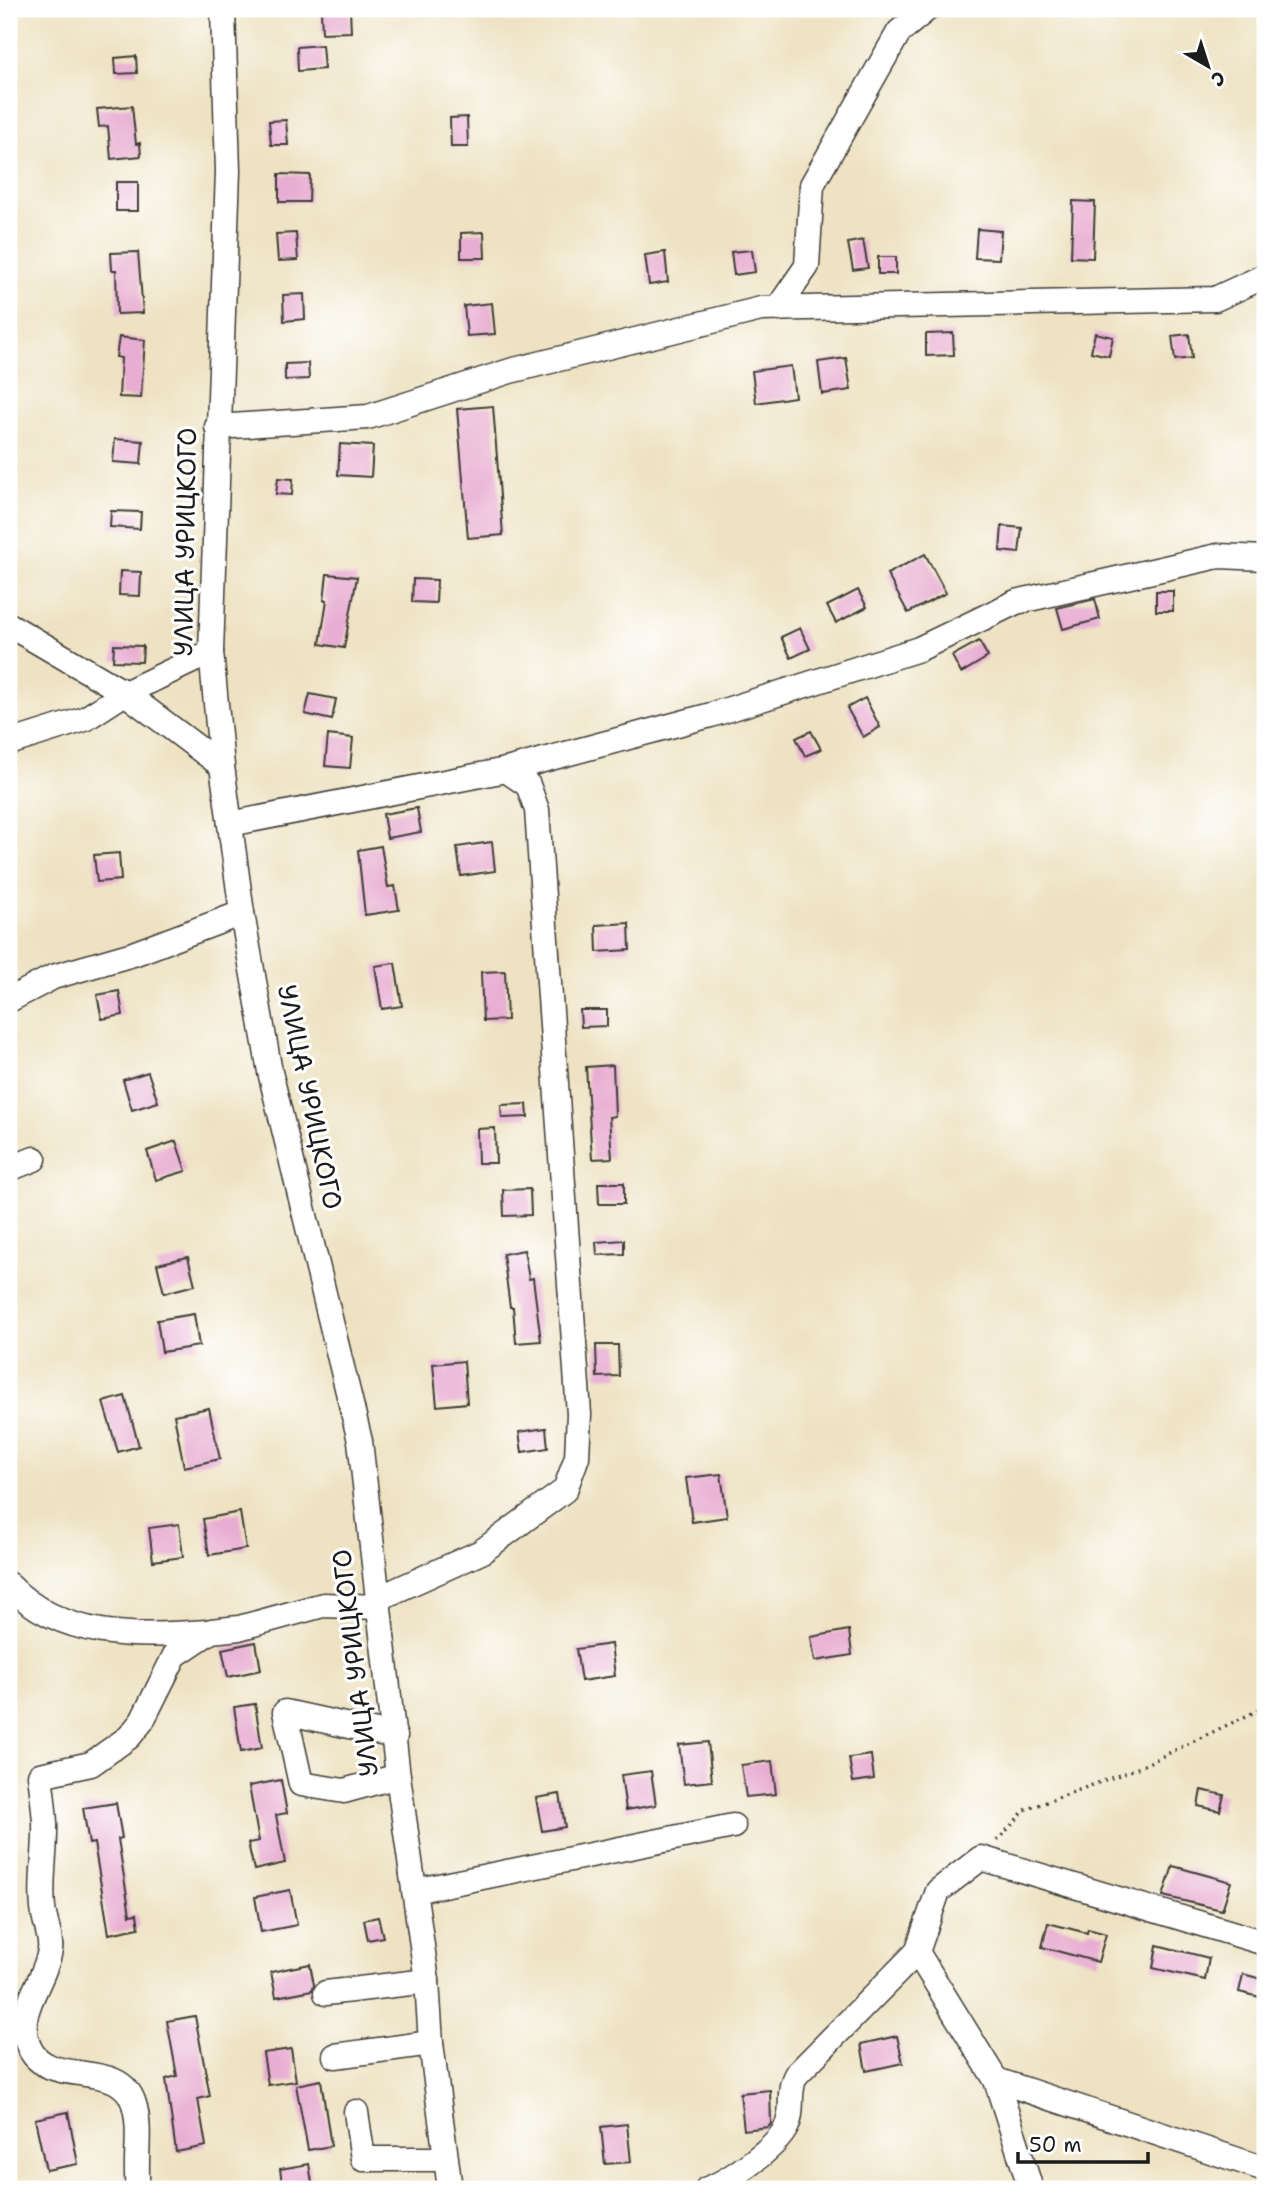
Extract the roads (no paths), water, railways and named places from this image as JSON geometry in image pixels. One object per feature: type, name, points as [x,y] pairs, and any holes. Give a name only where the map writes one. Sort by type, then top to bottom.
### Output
[{"type":"street","name":"УЛИЦА УРИЦКОГО","points":[[223,9],[228,171],[211,653],[222,766],[242,913],[270,1072],[360,1441],[377,1603],[427,1981],[431,2043],[450,2189]]},
{"type":"street","points":[[778,309],[807,266],[812,185],[899,32],[928,9]]},
{"type":"street","points":[[217,427],[368,417],[510,371],[761,309],[1215,299],[1265,276]]},
{"type":"street","points":[[230,824],[506,770],[711,715],[919,649],[1016,601],[1218,556],[1265,558]]},
{"type":"street","points":[[9,625],[125,693],[222,766]]},
{"type":"street","points":[[9,743],[85,719],[125,693],[211,653]]},
{"type":"street","points":[[12,1591],[26,1602],[72,1625],[138,1636],[239,1628],[323,1605],[377,1603],[481,1552],[565,1490],[577,1457],[579,1414],[537,810],[528,785],[506,770]]},
{"type":"street","points":[[9,1000],[53,977],[133,954],[242,913]]},
{"type":"street","points":[[9,1169],[34,1159]]},
{"type":"street","points":[[138,2189],[135,2106],[123,2084],[115,2079],[82,2075],[51,2066],[29,2049],[25,2032],[26,2012],[50,1950],[43,1909],[45,1824],[40,1775],[91,1764],[129,1737],[142,1721],[175,1655],[211,1631]]},
{"type":"street","points":[[395,1736],[285,1712],[301,1784],[344,1791],[398,1776]]},
{"type":"street","points":[[414,1891],[733,1826]]},
{"type":"street","points":[[706,2189],[737,2172],[781,2137],[789,2122],[789,2087],[796,2075],[917,1952],[938,1891],[981,1858],[1265,1943]]},
{"type":"street","points":[[917,1952],[996,2080],[1031,2189]]},
{"type":"street","points":[[326,1993],[427,1981]]},
{"type":"street","points":[[335,2056],[431,2043]]},
{"type":"street","points":[[996,2080],[1265,2169]]},
{"type":"street","points":[[356,2112],[363,2159],[445,2159]]}]
